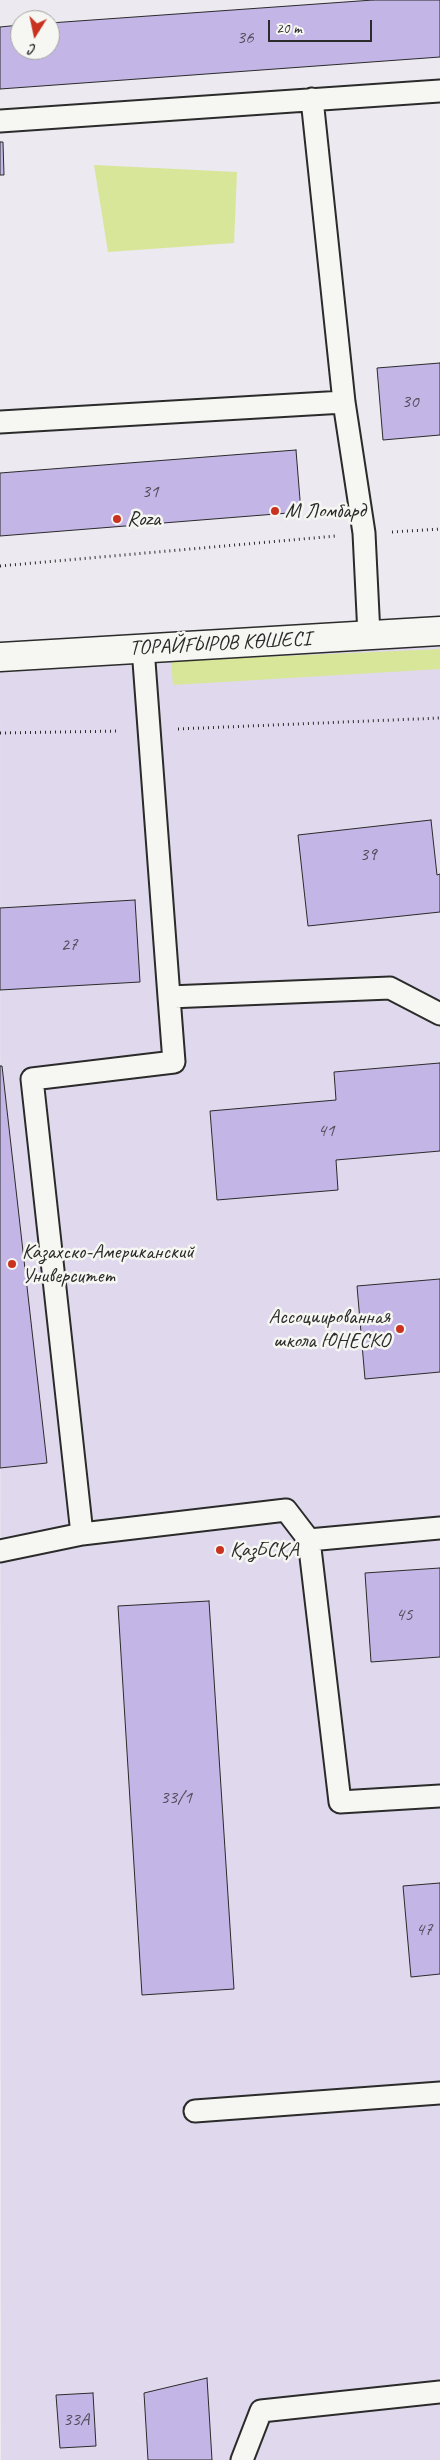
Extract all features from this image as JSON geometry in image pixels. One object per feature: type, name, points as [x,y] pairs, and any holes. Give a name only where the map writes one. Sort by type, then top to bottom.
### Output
[{"type":"street","name":"ТОРАЙҒЫРОВ КӨШЕСІ","points":[[0,657],[440,631]]},
{"type":"lane","points":[[0,121],[440,91]]},
{"type":"lane","points":[[312,99],[344,402],[364,533],[369,635]]},
{"type":"lane","points":[[0,422],[344,402]]},
{"type":"lane","points":[[82,1534],[32,1079],[174,1062],[143,648]]},
{"type":"lane","points":[[169,997],[390,988],[440,1014]]},
{"type":"lane","points":[[0,1551],[82,1534],[286,1510],[309,1540],[340,1802],[440,1796]]},
{"type":"lane","points":[[309,1540],[440,1528]]},
{"type":"lane","points":[[196,2111],[440,2092]]},
{"type":"lane","points":[[242,2460],[261,2411],[440,2392]]},
{"type":"path","points":[[0,566],[364,533],[440,529]]},
{"type":"path","points":[[0,733],[149,730],[440,718]]},
{"type":"shaded area","name":"ҚазБСҚА","points":[[440,631],[440,2460],[1,2460],[0,657]]},
{"type":"green space","points":[[94,165],[237,172],[234,243],[108,252]]},
{"type":"green space","points":[[440,649],[440,669],[173,685],[171,661]]},
{"type":"building","points":[[373,0],[440,0],[440,57],[0,89],[0,27],[10,26],[10,60],[60,60],[60,22]]},
{"type":"building","points":[[0,142],[3,142],[4,175],[0,175]]},
{"type":"building","points":[[440,363],[440,435],[383,440],[377,368]]},
{"type":"building","points":[[296,450],[301,512],[0,536],[0,473]]},
{"type":"building","points":[[431,820],[437,875],[440,874],[440,912],[308,926],[298,835]]},
{"type":"building","points":[[135,900],[140,982],[0,990],[0,908]]},
{"type":"building","points":[[440,1063],[440,1151],[336,1160],[338,1190],[217,1200],[210,1111],[336,1100],[334,1072]]},
{"type":"building","name":"Казахско-Американский Университет","points":[[0,1066],[2,1066],[47,1463],[0,1468]]},
{"type":"building","name":"Ассоциированная школа ЮНЕСКО","points":[[440,1279],[440,1372],[365,1379],[357,1286]]},
{"type":"building","points":[[440,1568],[440,1657],[371,1662],[365,1573]]},
{"type":"building","points":[[209,1601],[234,1989],[142,1995],[118,1606]]},
{"type":"building","points":[[440,1883],[440,1974],[411,1977],[403,1886]]},
{"type":"building","points":[[207,2378],[212,2460],[148,2460],[144,2393]]},
{"type":"building","points":[[93,2393],[96,2446],[60,2448],[56,2395]]},
{"type":"place","name":"М Ломбард","points":[[275,511]]},
{"type":"place","name":"Roza","points":[[117,519]]},
{"type":"place","name":"Казахско-Американский Университет","points":[[12,1264]]},
{"type":"place","name":"Ассоциированная школа ЮНЕСКО","points":[[400,1329]]},
{"type":"place","name":"ҚазБСҚА","points":[[220,1550]]}]
